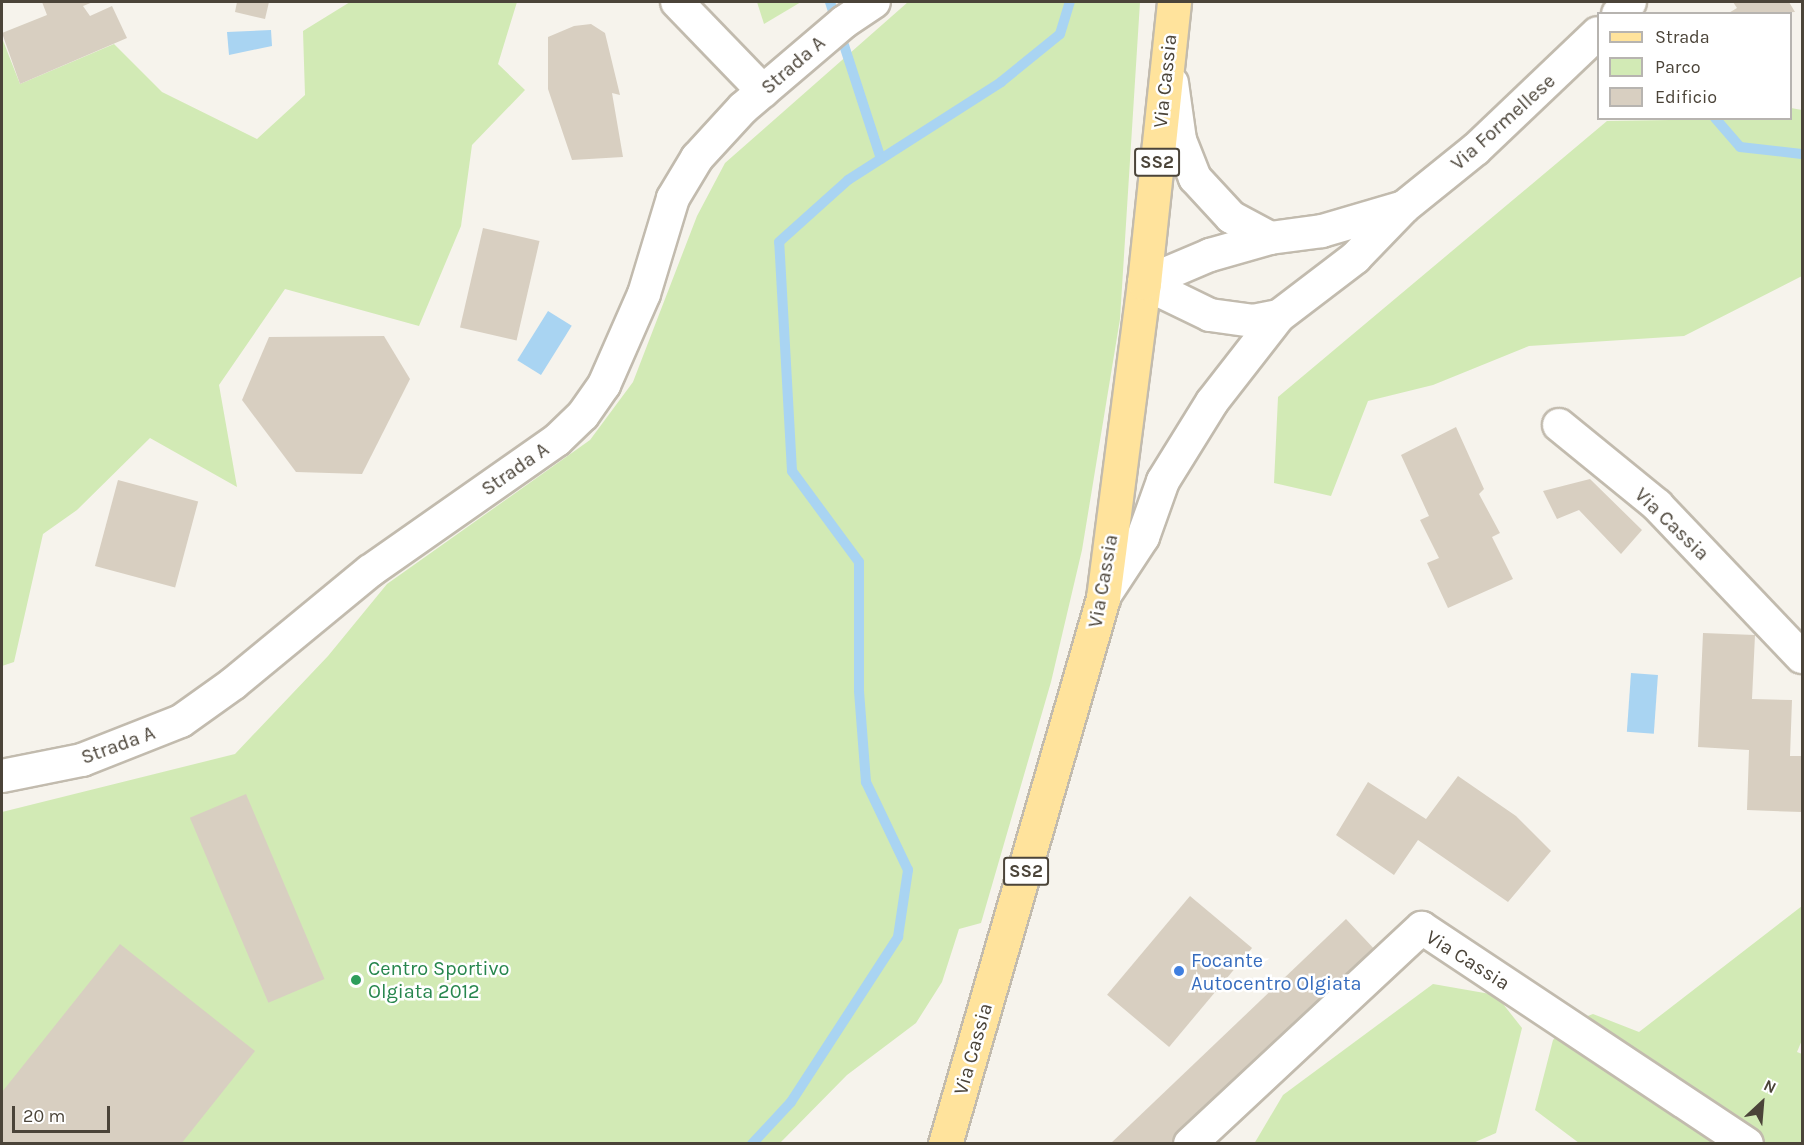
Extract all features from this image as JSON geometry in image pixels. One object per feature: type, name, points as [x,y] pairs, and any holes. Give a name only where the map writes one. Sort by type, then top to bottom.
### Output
[{"type":"main road","name":"Via Cassia","points":[[945,1143],[1084,673],[1103,598],[1144,283],[1174,2]]},
{"type":"street","points":[[676,2],[764,91]]},
{"type":"street","name":"Strada A","points":[[2,776],[82,760],[182,721],[234,683],[370,570],[557,440],[583,415],[604,385],[644,294],[673,198],[697,158],[721,129],[764,91],[836,29],[874,2]]},
{"type":"street","name":"Via Formellese","points":[[1404,207],[1476,149],[1597,35]]},
{"type":"street","points":[[1169,42],[1173,105],[1185,160],[1210,198],[1245,226],[1270,237]]},
{"type":"street","points":[[1144,283],[1191,261],[1270,237],[1322,231],[1404,207]]},
{"type":"street","points":[[1103,598],[1143,537],[1163,481],[1212,402],[1279,316],[1356,258],[1404,207]]},
{"type":"street","points":[[1144,283],[1210,315],[1253,321],[1279,316]]},
{"type":"street","name":"Via Cassia","points":[[1559,425],[1657,505],[1803,657]]},
{"type":"street","name":"Via Cassia","points":[[1190,1143],[1422,928],[1747,1143]]},
{"type":"green space","points":[[350,2],[517,2],[498,64],[525,90],[472,145],[461,226],[419,326],[285,289],[219,385],[237,487],[150,438],[77,510],[43,534],[14,662],[2,666],[2,38],[20,84],[114,44],[162,92],[257,139],[305,95],[303,31]]},
{"type":"green space","points":[[757,2],[801,2],[764,24]]},
{"type":"green space","points":[[908,2],[1140,2],[1120,319],[1082,550],[1051,682],[981,923],[959,929],[942,982],[916,1023],[847,1075],[780,1143],[2,1143],[2,812],[235,754],[328,656],[387,584],[590,440],[633,382],[697,216],[725,163]]},
{"type":"green space","points":[[1792,108],[1802,110],[1802,276],[1684,336],[1529,346],[1433,385],[1368,401],[1331,496],[1274,483],[1278,397],[1607,121],[1792,120]]},
{"type":"green space","points":[[1802,906],[1802,1040],[1797,1052],[1802,1054],[1802,1143],[1579,1143],[1535,1110],[1553,1040],[1569,1023],[1593,1014],[1639,1032]]},
{"type":"green space","points":[[1433,984],[1496,995],[1522,1028],[1496,1133],[1473,1143],[1254,1144],[1283,1095]]},
{"type":"water","points":[[271,30],[272,46],[229,55],[227,32]]},
{"type":"water","points":[[548,311],[572,326],[541,375],[517,360]]},
{"type":"water","points":[[1631,673],[1658,675],[1654,734],[1627,732]]},
{"type":"building","points":[[42,2],[93,2],[83,6],[90,16],[112,6],[127,38],[20,84],[2,33],[47,15]]},
{"type":"building","points":[[237,2],[269,2],[265,19],[235,12]]},
{"type":"building","points":[[1733,2],[1789,2],[1795,12],[1730,12],[1737,8]]},
{"type":"building","points":[[591,24],[605,33],[620,95],[612,93],[623,157],[572,160],[548,89],[548,37],[574,26]]},
{"type":"building","points":[[483,228],[540,241],[517,340],[460,327]]},
{"type":"building","points":[[384,336],[410,379],[362,474],[296,472],[242,400],[269,337]]},
{"type":"building","points":[[1456,427],[1484,489],[1479,494],[1500,533],[1492,537],[1513,579],[1448,608],[1427,563],[1439,558],[1420,520],[1429,516],[1401,455]]},
{"type":"building","points":[[1590,479],[1642,530],[1621,554],[1579,510],[1557,519],[1543,491]]},
{"type":"building","points":[[118,480],[198,501],[175,587],[95,566]]},
{"type":"building","points":[[1703,633],[1755,635],[1752,699],[1792,700],[1790,756],[1802,756],[1802,812],[1747,810],[1749,750],[1698,747]]},
{"type":"building","points":[[1458,776],[1516,816],[1551,851],[1508,902],[1418,840],[1394,875],[1336,835],[1368,782],[1426,819]]},
{"type":"building","points":[[246,794],[325,979],[268,1003],[190,818]]},
{"type":"building","name":"Focante Autocentro Olgiata","points":[[1190,896],[1252,948],[1169,1047],[1107,995]]},
{"type":"building","points":[[1346,919],[1377,952],[1176,1144],[1110,1144]]},
{"type":"building","points":[[120,944],[255,1051],[181,1144],[2,1144],[2,1092]]},
{"type":"waterway","points":[[830,2],[881,159]]},
{"type":"waterway","points":[[752,1144],[791,1102],[898,937],[908,870],[866,782],[859,691],[859,562],[792,471],[779,242],[848,180],[1001,82],[1060,34],[1070,2]]},
{"type":"waterway","points":[[1717,120],[1740,147],[1802,154]]},
{"type":"place","name":"Focante Autocentro Olgiata","points":[[1179,971]]},
{"type":"place","name":"Centro Sportivo Olgiata 2012","points":[[356,980]]}]
